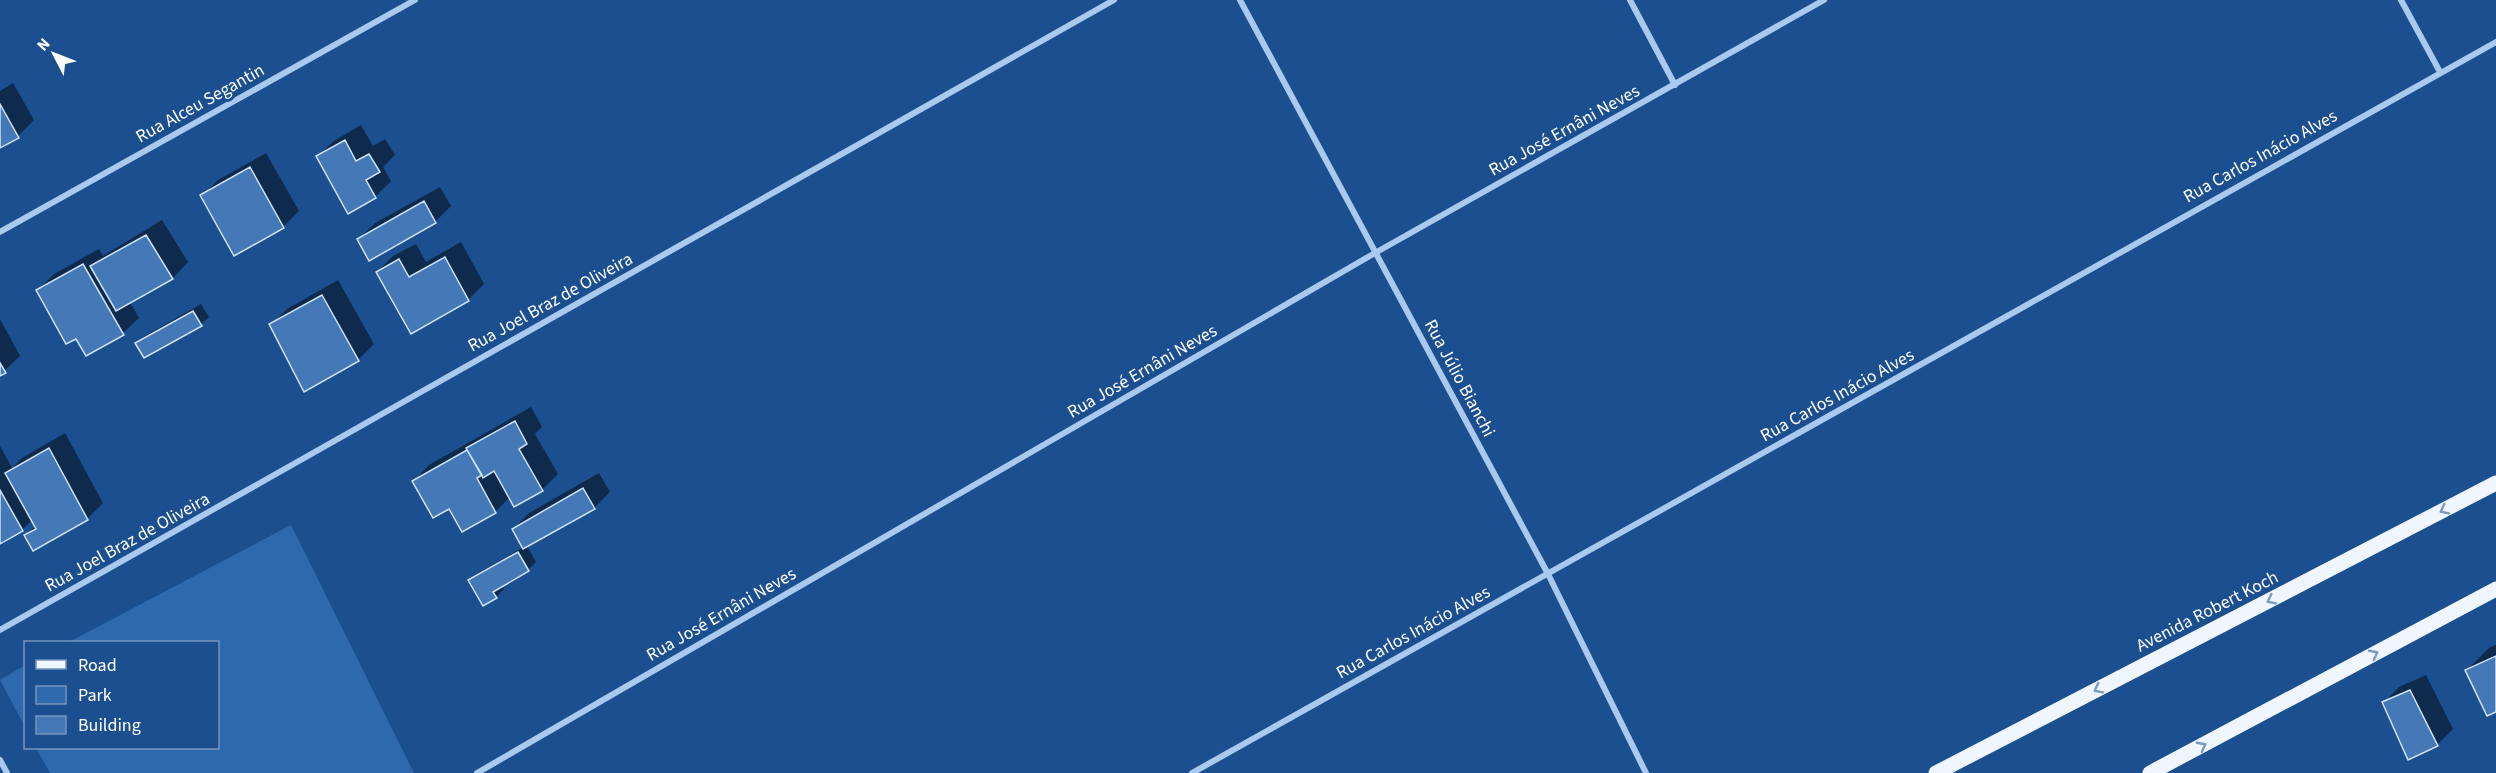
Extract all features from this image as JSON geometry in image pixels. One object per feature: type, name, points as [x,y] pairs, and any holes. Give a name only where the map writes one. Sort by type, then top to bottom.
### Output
[{"type":"main road","name":"Avenida Robert Koch","points":[[1936,773],[2496,483]]},
{"type":"main road","points":[[2150,773],[2496,589]]},
{"type":"street","name":"Rua Alceu Segantin","points":[[0,232],[415,0]]},
{"type":"street","name":"Rua Joel Braz de Oliveira","points":[[0,630],[1114,0]]},
{"type":"street","name":"Rua Júlio Bianchi","points":[[1240,0],[1548,574],[1646,773]]},
{"type":"street","points":[[1630,0],[1675,85]]},
{"type":"street","name":"Rua José Ernâni Neves","points":[[477,773],[1375,253],[1824,0]]},
{"type":"street","points":[[2401,0],[2440,72]]},
{"type":"street","name":"Rua Carlos Inácio Alves","points":[[1192,773],[2496,42]]},
{"type":"street","points":[[0,760],[8,773]]},
{"type":"green space","points":[[291,525],[414,773],[50,773],[37,749],[219,749],[219,641],[71,641]]},
{"type":"green space","points":[[24,666],[24,725],[0,680]]},
{"type":"building","points":[[0,104],[19,138],[0,148]]},
{"type":"building","points":[[345,140],[356,161],[369,154],[380,172],[366,180],[376,198],[348,214],[316,156]]},
{"type":"building","points":[[250,167],[284,228],[234,256],[200,195]]},
{"type":"building","points":[[424,201],[436,223],[369,261],[357,239]]},
{"type":"building","points":[[146,235],[173,279],[116,311],[90,266]]},
{"type":"building","points":[[445,257],[469,301],[411,334],[376,272],[399,259],[409,277]]},
{"type":"building","points":[[83,264],[124,335],[86,356],[76,339],[66,344],[36,290]]},
{"type":"building","points":[[322,295],[359,361],[304,392],[269,324]]},
{"type":"building","points":[[193,311],[202,326],[144,358],[135,343]]},
{"type":"building","points":[[0,363],[6,373],[0,376]]},
{"type":"building","points":[[515,421],[527,444],[519,449],[543,491],[514,507],[494,471],[483,478],[466,448]]},
{"type":"building","points":[[49,448],[88,520],[33,551],[24,535],[36,529],[5,473]]},
{"type":"building","points":[[467,450],[482,475],[477,478],[496,513],[462,532],[449,509],[433,518],[412,481]]},
{"type":"building","points":[[583,488],[595,509],[523,549],[512,529]]},
{"type":"building","points":[[0,490],[23,531],[0,544]]},
{"type":"building","points":[[518,552],[529,571],[493,592],[497,598],[483,606],[468,580]]},
{"type":"building","points":[[2496,656],[2496,712],[2487,716],[2465,670]]},
{"type":"building","points":[[2410,690],[2438,746],[2408,760],[2382,702]]}]
